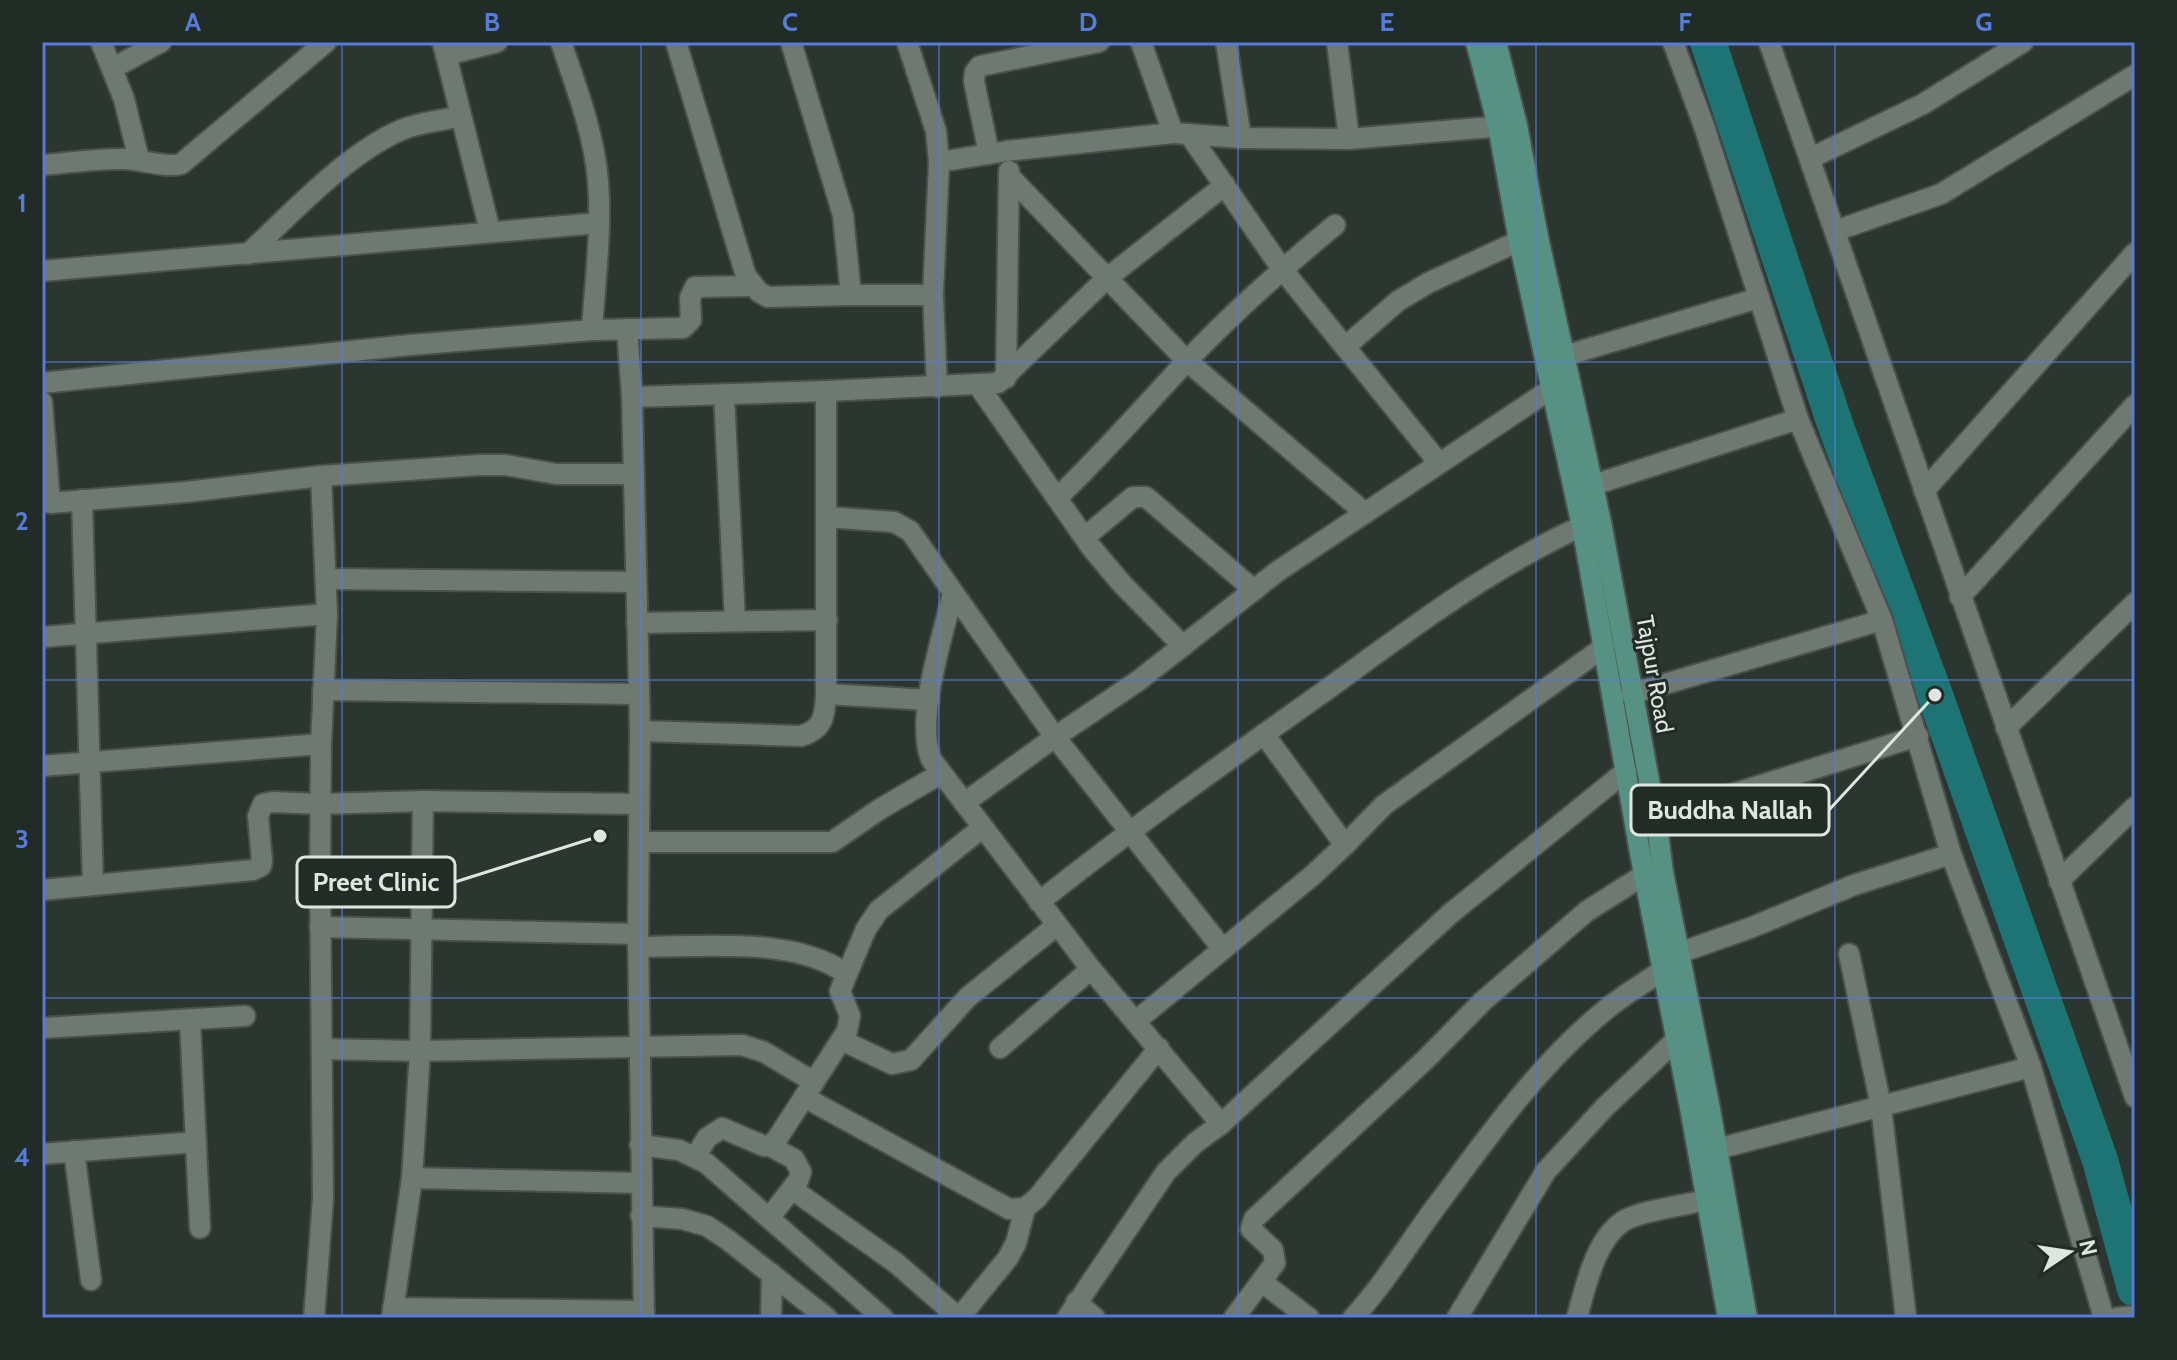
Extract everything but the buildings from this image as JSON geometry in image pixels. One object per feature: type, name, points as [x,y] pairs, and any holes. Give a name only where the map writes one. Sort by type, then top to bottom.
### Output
[{"type":"main road","name":"Tajpur Road","points":[[1476,42],[1508,126],[1593,485],[1747,1318]]},
{"type":"main road","name":"Tajpur Road","points":[[1496,42],[1519,241],[1582,526],[1728,1318]]},
{"type":"street","points":[[101,42],[130,118],[139,160]]},
{"type":"street","points":[[113,68],[161,42]]},
{"type":"street","points":[[42,165],[107,159],[139,160],[169,166],[181,164],[326,42]]},
{"type":"street","points":[[490,231],[445,48],[497,42]]},
{"type":"street","points":[[561,42],[593,149],[598,180],[599,223],[592,330]]},
{"type":"street","points":[[676,42],[746,276],[752,286],[768,297],[933,295]]},
{"type":"street","points":[[791,42],[843,215],[851,295]]},
{"type":"street","points":[[907,42],[936,131],[939,162],[933,295],[937,387]]},
{"type":"street","points":[[1099,42],[1022,49],[980,66],[975,72],[975,90],[1010,177],[1187,361],[1365,513]]},
{"type":"street","points":[[1141,42],[1181,134],[1225,185],[1282,269],[1439,463]]},
{"type":"street","points":[[1226,42],[1241,138]]},
{"type":"street","points":[[1337,42],[1349,139]]},
{"type":"street","points":[[1673,42],[1704,126],[1798,419],[1882,620],[1951,854],[2031,1067],[2104,1318]]},
{"type":"street","points":[[1769,42],[2135,1097]]},
{"type":"street","points":[[1811,158],[1923,104],[2023,42]]},
{"type":"street","points":[[1835,231],[1941,194],[2135,75]]},
{"type":"street","points":[[248,254],[342,168],[364,153],[400,131],[461,116]]},
{"type":"street","points":[[939,162],[998,152],[1181,134],[1349,139],[1508,126]]},
{"type":"street","points":[[1006,378],[1010,177]]},
{"type":"street","points":[[632,397],[998,383],[1106,279],[1225,185]]},
{"type":"street","points":[[42,271],[599,223]]},
{"type":"street","points":[[1057,498],[1108,448],[1187,361],[1282,269],[1335,225]]},
{"type":"street","points":[[1345,347],[1398,301],[1428,283],[1519,241]]},
{"type":"street","points":[[1924,491],[2135,253]]},
{"type":"street","points":[[42,383],[410,345],[592,330],[678,329],[687,326],[691,320],[692,290],[699,285],[752,286]]},
{"type":"street","points":[[1564,356],[1759,298]]},
{"type":"street","points":[[423,801],[420,1051],[412,1178],[393,1313],[644,1314],[638,940],[640,731],[632,397],[627,329]]},
{"type":"street","points":[[978,385],[1085,537],[1122,584],[1183,646]]},
{"type":"street","points":[[964,803],[1138,681],[1254,590],[1551,389]]},
{"type":"street","points":[[640,731],[801,736],[812,733],[821,725],[826,694],[826,391]]},
{"type":"street","points":[[724,395],[735,621]]},
{"type":"street","points":[[42,402],[46,503],[186,492],[321,476],[506,465],[556,474],[633,474]]},
{"type":"street","points":[[1960,597],[2135,405]]},
{"type":"street","points":[[1593,485],[1798,419]]},
{"type":"street","points":[[314,1318],[323,1199],[320,804],[327,614],[321,476]]},
{"type":"street","points":[[1085,537],[1133,497],[1146,497],[1254,590]]},
{"type":"street","points":[[82,500],[93,885]]},
{"type":"street","points":[[827,517],[894,522],[910,531],[1055,737],[1222,948]]},
{"type":"street","points":[[1039,902],[1130,830],[1384,646],[1498,571],[1545,543],[1582,526]]},
{"type":"street","points":[[326,579],[635,582]]},
{"type":"street","points":[[953,593],[929,700],[925,744],[940,774],[1091,969],[1221,1124]]},
{"type":"street","points":[[2006,728],[2135,603]]},
{"type":"street","points":[[42,637],[327,614]]},
{"type":"street","points":[[637,623],[827,620]]},
{"type":"street","points":[[1631,694],[1882,620]]},
{"type":"street","points":[[1136,1021],[1313,875],[1384,805],[1604,647]]},
{"type":"street","points":[[323,690],[638,694]]},
{"type":"street","points":[[826,694],[929,700]]},
{"type":"street","points":[[1264,734],[1345,845]]},
{"type":"street","points":[[1656,818],[1918,736]]},
{"type":"street","points":[[42,766],[321,744]]},
{"type":"street","points":[[1095,1318],[1072,1310],[1166,1172],[1450,914],[1626,771]]},
{"type":"street","points":[[639,842],[832,842],[940,774]]},
{"type":"street","points":[[42,890],[253,870],[261,866],[262,861],[258,816],[263,804],[423,801],[639,804]]},
{"type":"street","points":[[2059,881],[2135,807]]},
{"type":"street","points":[[770,1146],[809,1090],[850,1022],[847,1008],[840,997],[845,973],[866,929],[879,910],[982,828]]},
{"type":"street","points":[[1679,953],[1750,928],[1854,885],[1951,854]]},
{"type":"street","points":[[1234,1318],[1273,1268],[1275,1256],[1251,1229],[1254,1219],[1426,1059],[1494,991],[1587,911],[1644,875]]},
{"type":"street","points":[[841,1040],[892,1064],[911,1060],[968,997],[1057,925]]},
{"type":"street","points":[[320,927],[638,940],[784,950],[827,962],[845,973]]},
{"type":"street","points":[[1849,954],[1881,1106],[1906,1318]]},
{"type":"street","points":[[1000,1048],[1091,969]]},
{"type":"street","points":[[1353,1318],[1488,1137],[1538,1077],[1572,1039],[1605,1010],[1663,970]]},
{"type":"street","points":[[42,1028],[245,1016]]},
{"type":"street","points":[[190,1021],[200,1228]]},
{"type":"street","points":[[1457,1318],[1546,1171],[1605,1107],[1675,1041]]},
{"type":"street","points":[[322,1049],[420,1051],[750,1046],[809,1090],[994,1203],[1009,1209],[1025,1208]]},
{"type":"street","points":[[792,1189],[896,1263],[959,1318],[1008,1258],[1016,1243],[1025,1208],[1037,1198],[1159,1048]]},
{"type":"street","points":[[1717,1149],[2031,1067]]},
{"type":"street","points":[[695,1157],[707,1138],[722,1128],[756,1144],[770,1146],[798,1164],[800,1177],[769,1218]]},
{"type":"street","points":[[42,1154],[196,1142]]},
{"type":"street","points":[[640,1145],[679,1150],[695,1157],[883,1318]]},
{"type":"street","points":[[74,1151],[91,1280]]},
{"type":"street","points":[[412,1178],[640,1183]]},
{"type":"street","points":[[1577,1318],[1592,1264],[1610,1234],[1622,1221],[1636,1215],[1707,1200]]},
{"type":"street","points":[[641,1216],[682,1219],[707,1226],[827,1318]]},
{"type":"street","points":[[771,1318],[772,1274]]},
{"type":"street","points":[[1262,1282],[1309,1318]]},
{"type":"street","points":[[2117,1318],[2135,1316]]},
{"type":"waterway","points":[[1708,42],[1835,424],[2100,1160],[2135,1289]]},
{"type":"place","name":"Buddha Nallah","points":[[1935,695]]},
{"type":"place","name":"Preet Clinic","points":[[600,836]]}]
